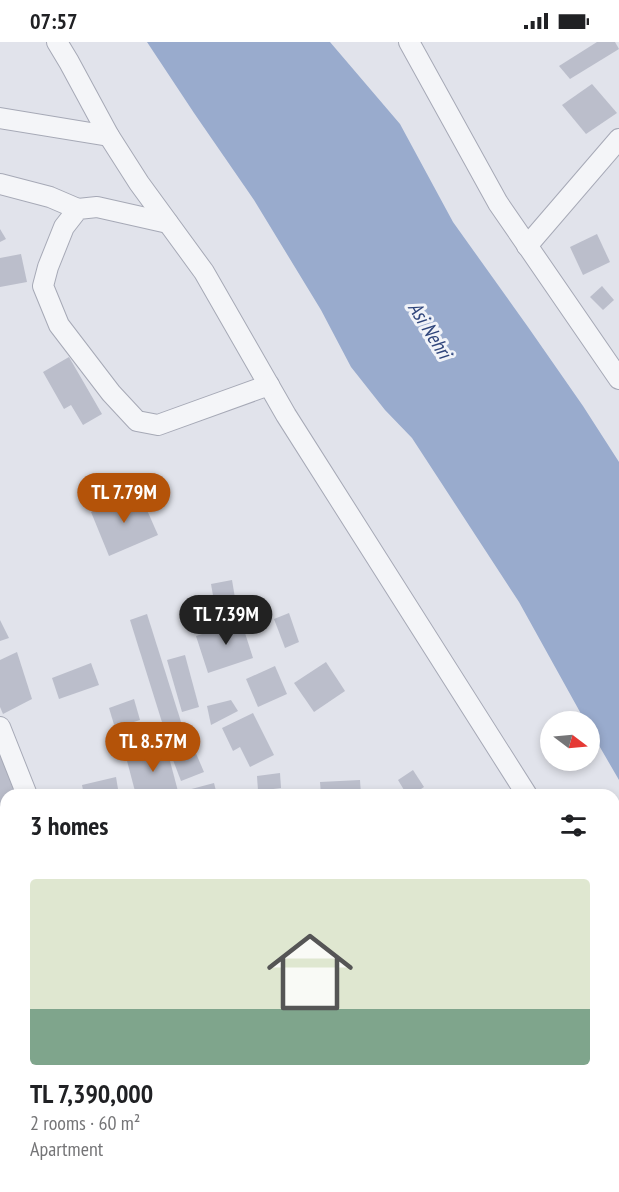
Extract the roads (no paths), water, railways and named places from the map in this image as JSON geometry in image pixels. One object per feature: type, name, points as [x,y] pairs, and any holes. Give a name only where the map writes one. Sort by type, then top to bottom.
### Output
[{"type":"street","points":[[57,42],[109,136],[139,183],[204,272],[298,435],[523,789]]},
{"type":"street","points":[[409,42],[498,203],[619,379]]},
{"type":"street","points":[[0,118],[109,136]]},
{"type":"street","points":[[527,246],[619,139]]},
{"type":"street","points":[[0,184],[50,197],[78,209],[98,207],[168,223]]},
{"type":"street","points":[[78,209],[64,227],[43,286],[59,325],[111,393],[137,421],[158,425],[269,385]]},
{"type":"street","points":[[0,727],[25,789]]},
{"type":"water","name":"Asi Nehri","points":[[147,42],[330,42],[400,124],[453,222],[583,406],[619,462],[619,780],[600,747],[600,711],[579,711],[519,602],[412,438],[385,410],[351,367],[321,310],[254,200]]}]
